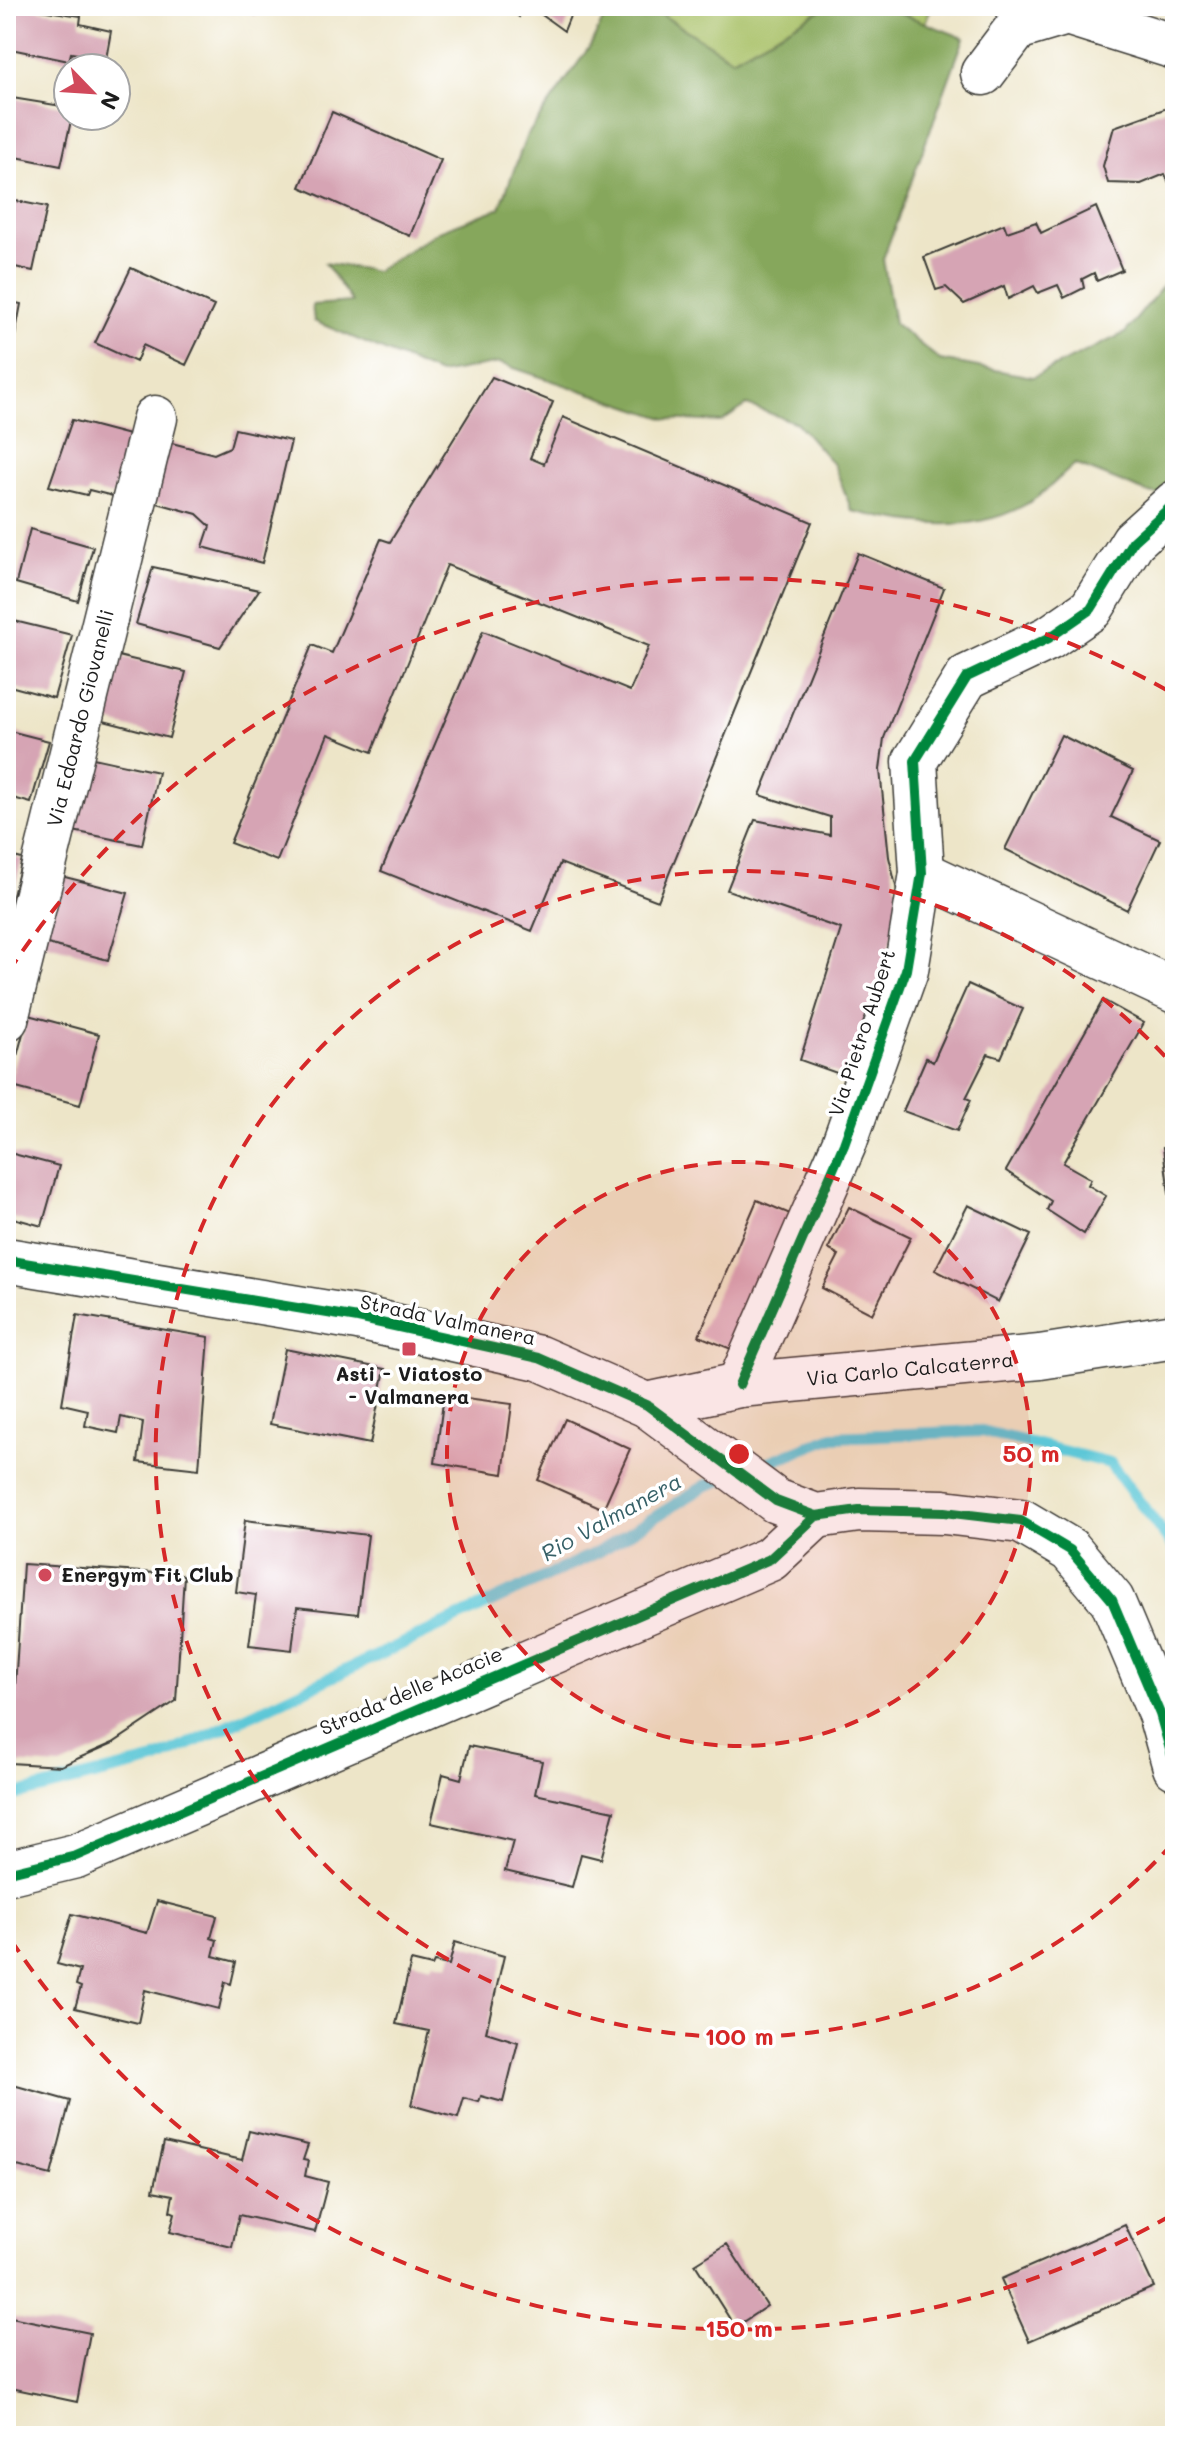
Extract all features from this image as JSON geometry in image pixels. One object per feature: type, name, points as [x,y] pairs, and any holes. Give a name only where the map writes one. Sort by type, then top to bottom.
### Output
[{"type":"street","points":[[983,73],[1017,28],[1067,13],[1175,47]]},
{"type":"street","name":"Via Edoardo Giovanelli","points":[[6,1019],[155,418]]},
{"type":"street","name":"Via Pietro Aubert","points":[[739,1385],[859,1101],[906,970],[922,873],[915,761],[967,677],[1049,638],[1091,609],[1133,541],[1175,503]]},
{"type":"street","points":[[922,873],[1175,991]]},
{"type":"street","name":"Strada Valmanera","points":[[6,1260],[358,1318],[539,1358],[647,1405],[776,1501],[816,1516],[859,1510],[944,1512],[1021,1521],[1070,1550],[1112,1600],[1160,1714],[1175,1767]]},
{"type":"street","name":"Via Carlo Calcaterra","points":[[647,1405],[739,1385],[1040,1357],[1175,1336]]},
{"type":"street","name":"Strada delle Acacie","points":[[6,1873],[76,1856],[770,1559],[816,1516]]},
{"type":"green space","points":[[610,6],[648,6],[732,59],[828,6],[882,6],[964,38],[883,259],[894,323],[940,360],[1033,377],[1125,333],[1166,282],[1175,285],[1175,497],[1148,493],[1075,464],[1033,500],[990,519],[944,524],[875,516],[852,511],[834,465],[797,423],[747,405],[721,422],[667,419],[499,363],[439,374],[314,321],[312,305],[352,302],[325,263],[376,271],[439,231],[500,208],[526,137],[590,46]]},
{"type":"green space","points":[[648,6],[828,6],[732,59]]},
{"type":"green space","points":[[882,6],[932,6],[925,23]]},
{"type":"building","points":[[13,6],[81,16],[80,24],[111,31],[107,52],[52,52],[52,57],[6,48]]},
{"type":"building","points":[[233,6],[260,6],[255,16]]},
{"type":"building","points":[[506,6],[524,6],[519,17]]},
{"type":"building","points":[[537,6],[574,6],[564,31],[535,10]]},
{"type":"building","points":[[6,97],[52,104],[52,132],[68,132],[61,166],[6,155]]},
{"type":"building","points":[[1167,108],[1169,113],[1175,111],[1175,181],[1169,183],[1165,174],[1141,184],[1108,183],[1103,166],[1114,127]]},
{"type":"building","points":[[332,112],[441,160],[410,236],[300,187]]},
{"type":"building","points":[[6,199],[47,207],[33,271],[6,265]]},
{"type":"building","points":[[1096,207],[1122,270],[1097,281],[1094,273],[1082,279],[1084,288],[1064,298],[1058,285],[1038,293],[1034,286],[1008,299],[1004,286],[964,304],[946,287],[936,290],[924,257],[1004,224],[1007,232],[1036,222],[1041,233]]},
{"type":"building","points":[[131,268],[214,306],[186,365],[143,345],[136,362],[95,343]]},
{"type":"building","points":[[6,301],[21,304],[9,368],[6,368]]},
{"type":"building","points":[[492,377],[553,402],[530,458],[544,464],[563,417],[812,522],[658,901],[560,863],[532,931],[381,871],[483,631],[630,691],[649,646],[447,565],[372,752],[328,734],[277,861],[230,843],[312,645],[332,653],[381,539],[390,542]]},
{"type":"building","points":[[72,420],[129,435],[113,496],[89,490],[87,495],[49,486]]},
{"type":"building","points":[[235,429],[291,441],[262,563],[203,547],[210,526],[197,514],[150,501],[168,442],[214,454],[230,447]]},
{"type":"building","points":[[30,529],[93,547],[78,601],[16,583]]},
{"type":"building","points":[[858,553],[944,588],[884,738],[880,770],[889,857],[901,907],[848,1077],[800,1060],[841,929],[727,890],[755,820],[830,835],[830,817],[760,795]]},
{"type":"building","points":[[153,567],[259,590],[220,647],[136,624]]},
{"type":"building","points":[[6,619],[72,635],[54,698],[6,685]]},
{"type":"building","points":[[118,656],[186,672],[169,738],[100,720]]},
{"type":"building","points":[[6,730],[49,741],[31,803],[6,796]]},
{"type":"building","points":[[1061,735],[1133,771],[1111,817],[1160,840],[1127,910],[1005,849]]},
{"type":"building","points":[[84,756],[158,772],[142,845],[68,830]]},
{"type":"building","points":[[6,855],[22,859],[7,920],[6,920]]},
{"type":"building","points":[[57,875],[128,893],[108,960],[40,942]]},
{"type":"building","points":[[968,984],[1023,1009],[1001,1058],[988,1054],[966,1098],[971,1100],[957,1131],[903,1111],[926,1058],[933,1062]]},
{"type":"building","points":[[1103,1000],[1144,1023],[1063,1163],[1091,1179],[1088,1185],[1106,1196],[1084,1234],[1047,1210],[1051,1201],[1006,1171]]},
{"type":"building","points":[[28,1015],[99,1034],[80,1105],[9,1086]]},
{"type":"building","points":[[1175,1147],[1175,1224],[1173,1224],[1163,1148]]},
{"type":"building","points":[[6,1152],[59,1166],[42,1226],[6,1216]]},
{"type":"building","points":[[757,1200],[795,1216],[736,1351],[699,1336]]},
{"type":"building","points":[[968,1205],[1031,1235],[998,1302],[935,1270]]},
{"type":"building","points":[[849,1207],[911,1237],[872,1314],[822,1288],[839,1255],[828,1249]]},
{"type":"building","points":[[77,1315],[209,1337],[199,1469],[138,1462],[143,1422],[121,1417],[118,1433],[85,1426],[88,1410],[62,1404]]},
{"type":"building","points":[[285,1349],[385,1369],[370,1444],[270,1424]]},
{"type":"building","points":[[444,1395],[512,1404],[503,1474],[435,1463]]},
{"type":"building","points":[[565,1419],[630,1449],[603,1509],[538,1480]]},
{"type":"building","points":[[245,1520],[368,1535],[358,1614],[297,1607],[292,1650],[249,1645],[256,1595],[236,1592]]},
{"type":"building","points":[[23,1564],[184,1575],[176,1701],[113,1743],[61,1766],[10,1763]]},
{"type":"building","points":[[469,1746],[542,1761],[535,1794],[614,1811],[601,1859],[581,1854],[572,1887],[505,1871],[513,1841],[431,1823],[443,1774],[461,1779]]},
{"type":"building","points":[[157,1901],[217,1916],[211,1938],[217,1940],[213,1956],[236,1962],[231,1984],[225,1982],[219,2009],[145,1990],[138,2023],[75,2008],[81,1987],[76,1985],[80,1970],[57,1964],[72,1914],[147,1933]]},
{"type":"building","points":[[455,1942],[504,1956],[486,2032],[518,2042],[503,2102],[481,2096],[479,2102],[464,2098],[458,2118],[411,2105],[429,2031],[396,2024],[411,1961],[432,1966],[434,1962],[449,1965]]},
{"type":"building","points":[[6,2083],[70,2101],[51,2175],[6,2163]]},
{"type":"building","points":[[249,2131],[308,2145],[303,2160],[308,2161],[305,2176],[328,2182],[315,2232],[239,2215],[232,2247],[170,2232],[175,2213],[170,2211],[173,2195],[153,2191],[164,2142],[242,2160]]},
{"type":"building","points":[[1125,2225],[1154,2287],[1029,2341],[1001,2279]]},
{"type":"building","points":[[727,2244],[767,2306],[735,2327],[695,2264]]},
{"type":"building","points":[[6,2316],[90,2333],[77,2402],[6,2387]]},
{"type":"waterway","name":"Rio Valmanera","points":[[751,1469],[833,1437],[982,1431],[1110,1463],[1175,1549]]},
{"type":"waterway","name":"Rio Valmanera","points":[[6,1797],[155,1760],[600,1551],[705,1486],[730,1477]]},
{"type":"cycle path","points":[[739,1385],[844,1144],[906,970],[922,873],[915,761],[967,677],[1049,638],[1091,609],[1133,541],[1175,503]]},
{"type":"cycle path","points":[[6,1260],[358,1318],[539,1358],[647,1405],[776,1501],[816,1516],[859,1510],[944,1512],[1021,1521],[1070,1550],[1112,1600],[1160,1714],[1175,1767]]},
{"type":"cycle path","points":[[6,1873],[76,1856],[770,1559],[816,1516]]},
{"type":"place","name":"Asti - Viatosto - Valmanera","points":[[409,1349]]},
{"type":"place","name":"Energym Fit Club","points":[[45,1575]]}]
